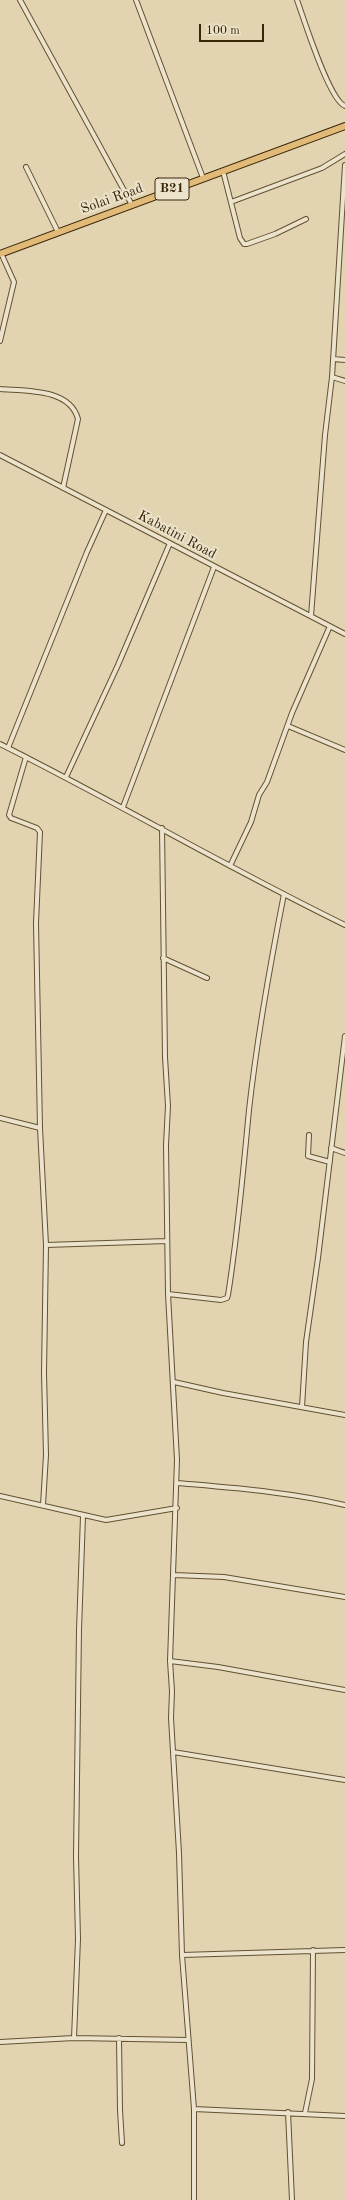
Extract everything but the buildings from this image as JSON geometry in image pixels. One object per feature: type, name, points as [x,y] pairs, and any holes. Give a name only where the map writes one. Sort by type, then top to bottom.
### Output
[{"type":"highway","name":"Solai Road","points":[[1,253],[345,126]]},
{"type":"street","points":[[20,0],[132,205]]},
{"type":"street","points":[[136,0],[203,178]]},
{"type":"street","points":[[297,0],[331,91],[341,104],[345,106]]},
{"type":"street","points":[[231,202],[322,168],[345,154]]},
{"type":"street","points":[[311,616],[332,377],[345,165]]},
{"type":"street","points":[[26,167],[58,232]]},
{"type":"street","points":[[223,171],[240,238],[247,244],[275,234],[306,219]]},
{"type":"street","points":[[0,342],[14,282],[1,253]]},
{"type":"street","points":[[332,359],[345,360]]},
{"type":"street","points":[[332,377],[345,381]]},
{"type":"street","points":[[0,389],[57,396],[76,411],[78,419],[63,488]]},
{"type":"street","name":"Kabatini Road","points":[[0,455],[345,634]]},
{"type":"street","points":[[8,748],[87,552],[106,510]]},
{"type":"street","points":[[66,777],[118,666],[170,544]]},
{"type":"street","points":[[123,807],[214,567]]},
{"type":"street","points":[[230,866],[252,822],[259,795],[267,782],[288,726],[330,626]]},
{"type":"street","points":[[288,726],[345,750]]},
{"type":"street","points":[[0,744],[66,777],[230,866],[345,925]]},
{"type":"street","points":[[26,757],[9,815],[11,818],[40,830],[36,908],[40,1128],[46,1245],[44,1373],[46,1455],[43,1505]]},
{"type":"street","points":[[162,828],[165,1057],[168,1106],[168,1294],[174,1382],[177,1483],[170,1661],[173,1752],[180,1853],[182,1956],[194,2109],[194,2200]]},
{"type":"street","points":[[168,1294],[221,1300],[227,1298],[235,1253],[250,1109],[265,996],[284,894]]},
{"type":"street","points":[[163,958],[207,978]]},
{"type":"street","points":[[302,1407],[311,1294],[330,1162],[345,1036]]},
{"type":"street","points":[[0,1118],[40,1128]]},
{"type":"street","points":[[309,1135],[308,1156],[330,1162]]},
{"type":"street","points":[[331,1148],[345,1153]]},
{"type":"street","points":[[46,1245],[167,1241]]},
{"type":"street","points":[[174,1382],[223,1393],[345,1415]]},
{"type":"street","points":[[177,1483],[271,1491],[345,1505]]},
{"type":"street","points":[[0,1496],[43,1505],[82,1516],[106,1520],[177,1508]]},
{"type":"street","points":[[74,2038],[78,1938],[76,1856],[82,1516]]},
{"type":"street","points":[[174,1574],[224,1577],[345,1596]]},
{"type":"street","points":[[170,1661],[218,1667],[345,1690]]},
{"type":"street","points":[[173,1752],[345,1780]]},
{"type":"street","points":[[305,2113],[312,2079],[313,1950]]},
{"type":"street","points":[[182,1956],[345,1950]]},
{"type":"street","points":[[0,2042],[74,2038],[188,2040]]},
{"type":"street","points":[[119,2038],[122,2143]]},
{"type":"street","points":[[194,2109],[288,2112],[345,2116]]},
{"type":"street","points":[[288,2112],[292,2200]]}]
